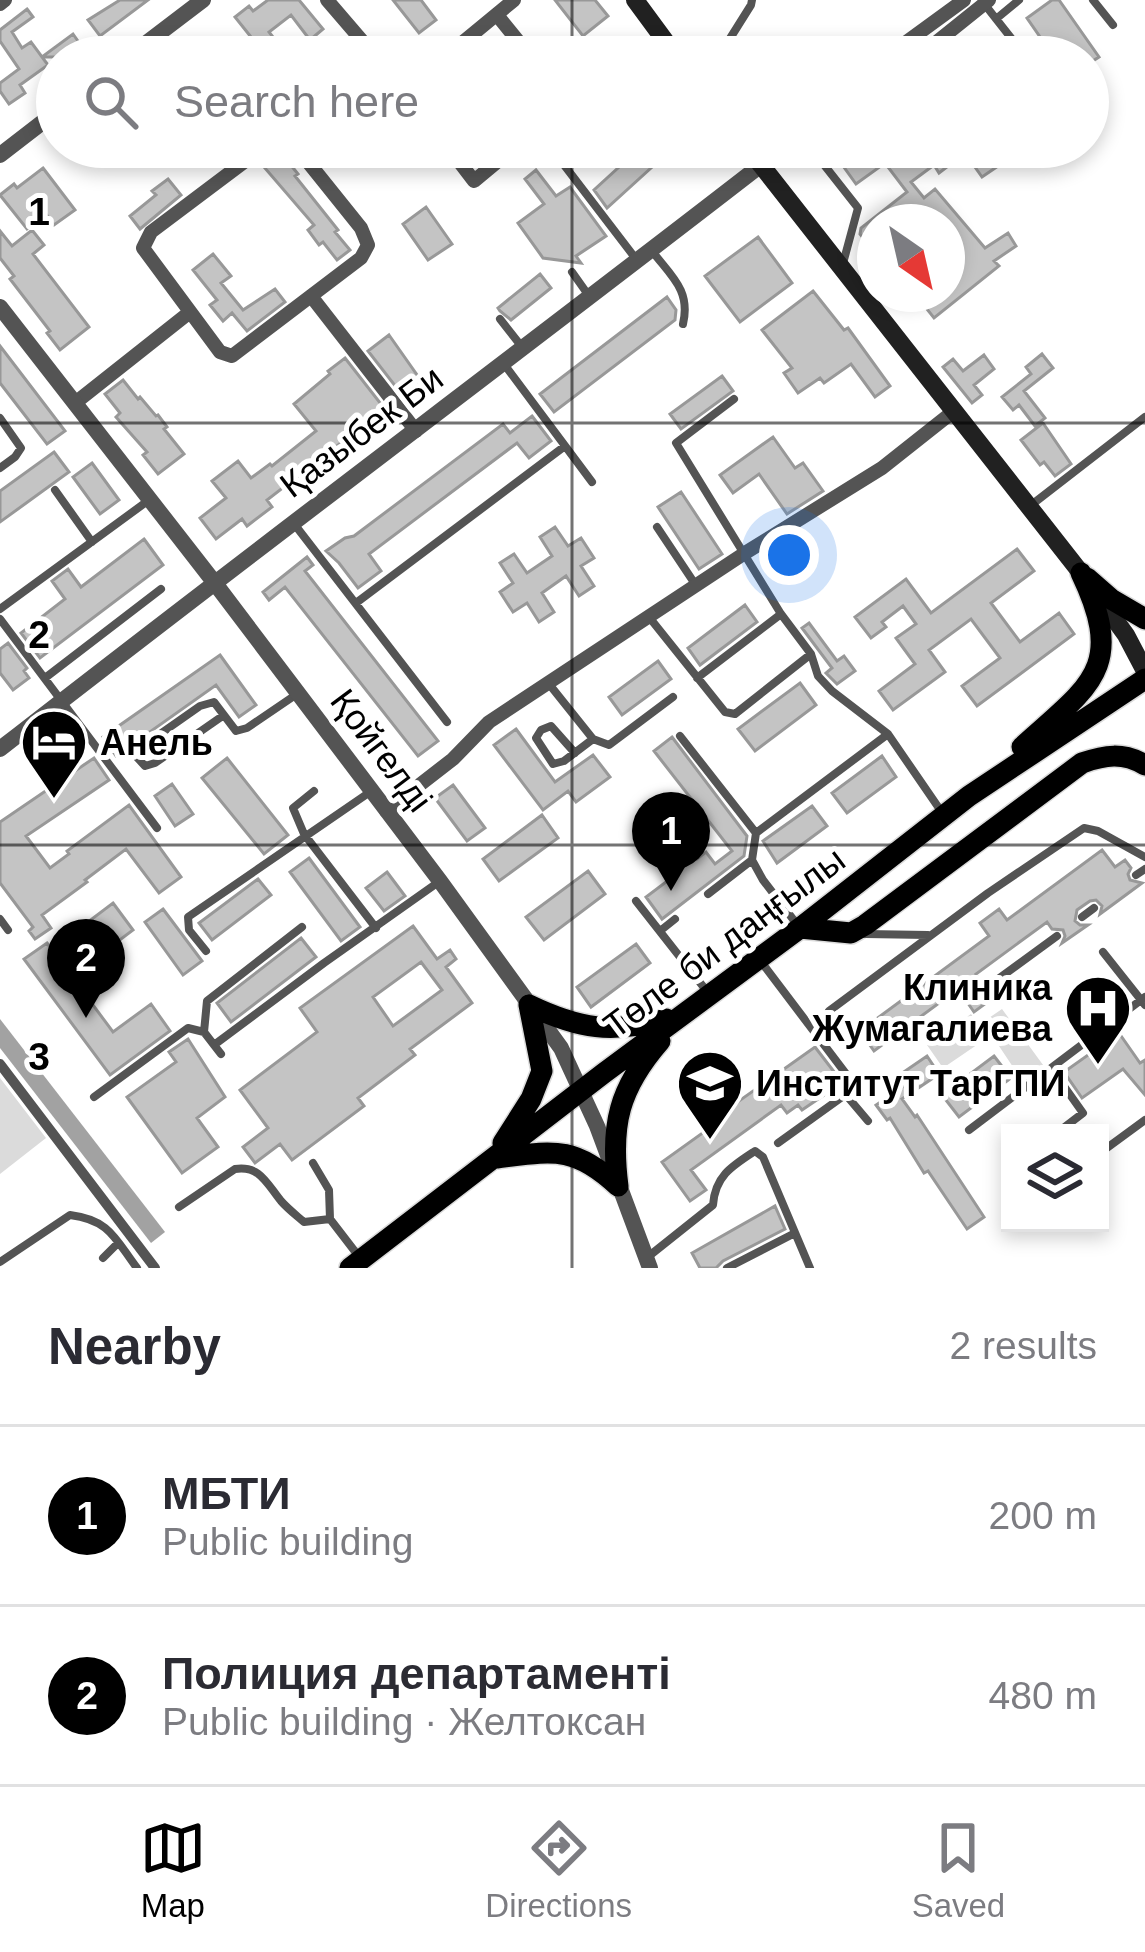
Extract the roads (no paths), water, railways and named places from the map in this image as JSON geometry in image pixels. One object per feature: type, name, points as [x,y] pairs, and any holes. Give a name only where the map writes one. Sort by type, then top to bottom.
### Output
[{"type":"main road","points":[[635,0],[662,36]]},
{"type":"main road","points":[[763,168],[1081,573],[1126,635],[1145,675]]},
{"type":"main road","points":[[1081,573],[1145,619]]},
{"type":"main road","points":[[969,796],[1087,688],[1096,673],[1101,656],[1096,605],[1081,573]]},
{"type":"main road","name":"Төле би даңғылы","points":[[355,1264],[969,796],[1145,675]]},
{"type":"main road","points":[[800,928],[851,933],[865,925],[1082,763],[1118,755],[1145,765]]},
{"type":"main road","points":[[530,1005],[581,1027],[615,1029],[684,1013]]},
{"type":"main road","points":[[493,1158],[522,1115],[542,1071],[530,1005]]},
{"type":"main road","points":[[617,1186],[613,1149],[628,1084],[684,1013]]},
{"type":"main road","points":[[493,1158],[541,1153],[578,1157],[617,1186]]},
{"type":"street","points":[[156,36],[203,0]]},
{"type":"street","points":[[327,0],[358,36]]},
{"type":"street","points":[[471,36],[514,0]]},
{"type":"street","points":[[915,36],[964,0]]},
{"type":"street","points":[[944,36],[985,2]]},
{"type":"street","points":[[497,15],[514,36]]},
{"type":"street","points":[[0,155],[36,127]]},
{"type":"street","points":[[235,168],[151,232],[143,248],[220,352],[232,356],[361,258],[368,245],[361,228],[313,168]]},
{"type":"street","points":[[464,168],[474,181],[490,168]]},
{"type":"street","name":"Қазыбек Би","points":[[0,749],[757,168]]},
{"type":"street","points":[[310,296],[416,431]]},
{"type":"street","name":"Қойгелді","points":[[0,308],[214,582],[561,1048],[582,1090],[648,1263]]},
{"type":"street","points":[[75,403],[190,312]]},
{"type":"street","points":[[386,811],[453,759],[489,722],[882,468],[954,411]]},
{"type":"street","points":[[0,1064],[155,1268]]},
{"type":"lane","points":[[732,36],[752,0]]},
{"type":"lane","points":[[996,19],[1019,0]]},
{"type":"lane","points":[[1094,0],[1113,25]]},
{"type":"lane","points":[[985,2],[1009,36]]},
{"type":"lane","points":[[567,168],[684,293],[683,324]]},
{"type":"lane","points":[[827,168],[858,208],[842,268]]},
{"type":"lane","points":[[572,272],[590,297]]},
{"type":"lane","points":[[500,319],[523,349]]},
{"type":"lane","points":[[504,364],[592,482]]},
{"type":"lane","points":[[734,400],[676,442],[781,614],[811,654],[818,676],[888,734],[944,815]]},
{"type":"lane","points":[[1029,506],[1145,417]]},
{"type":"lane","points":[[0,418],[21,448],[0,468]]},
{"type":"lane","points":[[356,603],[565,446]]},
{"type":"lane","points":[[55,490],[92,542]]},
{"type":"lane","points":[[0,609],[150,499]]},
{"type":"lane","points":[[294,524],[447,722]]},
{"type":"lane","points":[[657,527],[696,585]]},
{"type":"lane","points":[[45,678],[161,589]]},
{"type":"lane","points":[[698,678],[781,614]]},
{"type":"lane","points":[[649,617],[725,712],[735,714],[811,654]]},
{"type":"lane","points":[[0,619],[158,828]]},
{"type":"lane","points":[[548,683],[592,739],[609,745],[674,697]]},
{"type":"lane","points":[[224,716],[155,763],[145,766],[134,753],[200,706],[214,702],[236,731],[298,693]]},
{"type":"lane","points":[[575,753],[551,726],[536,738],[553,764],[564,761],[575,753],[592,739]]},
{"type":"lane","points":[[800,928],[752,860],[756,832],[888,734]]},
{"type":"lane","points":[[680,736],[756,832]]},
{"type":"lane","points":[[314,791],[293,808],[304,835],[376,928]]},
{"type":"lane","points":[[206,951],[189,930],[188,916],[371,791]]},
{"type":"lane","points":[[830,1011],[1071,835],[1084,829],[1098,831],[1145,857]]},
{"type":"lane","points":[[708,894],[752,860]]},
{"type":"lane","points":[[94,1097],[188,1028],[204,1032],[218,1049],[324,962],[440,881]]},
{"type":"lane","points":[[636,901],[710,995]]},
{"type":"lane","points":[[1082,917],[1094,908]]},
{"type":"lane","points":[[0,919],[8,930]]},
{"type":"lane","points":[[659,931],[675,919]]},
{"type":"lane","points":[[204,1032],[208,1001],[302,927]]},
{"type":"lane","points":[[851,933],[931,934]]},
{"type":"lane","points":[[994,982],[1057,935]]},
{"type":"lane","points":[[969,1130],[1144,1001],[1103,952]]},
{"type":"lane","points":[[758,958],[856,1088],[778,1143]]},
{"type":"lane","points":[[1051,1068],[1083,1113],[1069,1124]]},
{"type":"lane","points":[[846,1095],[868,1121]]},
{"type":"lane","points":[[1109,1146],[1145,1120]]},
{"type":"lane","points":[[648,1263],[713,1205],[714,1188],[724,1172],[755,1151],[764,1156],[810,1268]]},
{"type":"lane","points":[[313,1163],[329,1190],[330,1219],[355,1264]]},
{"type":"lane","points":[[179,1207],[244,1167],[266,1178],[281,1201],[304,1222],[330,1219]]},
{"type":"lane","points":[[0,1262],[70,1215],[103,1224],[137,1268]]},
{"type":"lane","points":[[727,1268],[795,1233]]},
{"type":"lane","points":[[103,1258],[118,1243]]},
{"type":"place","name":"Анель","points":[[54,801]]},
{"type":"place","name":"МБТИ","points":[[671,891]]},
{"type":"place","name":"Полиция департаменті","points":[[86,1018]]},
{"type":"place","name":"Клиника Жумагалиева","points":[[1098,1067]]},
{"type":"place","name":"Институт ТарГПИ","points":[[710,1142]]}]
